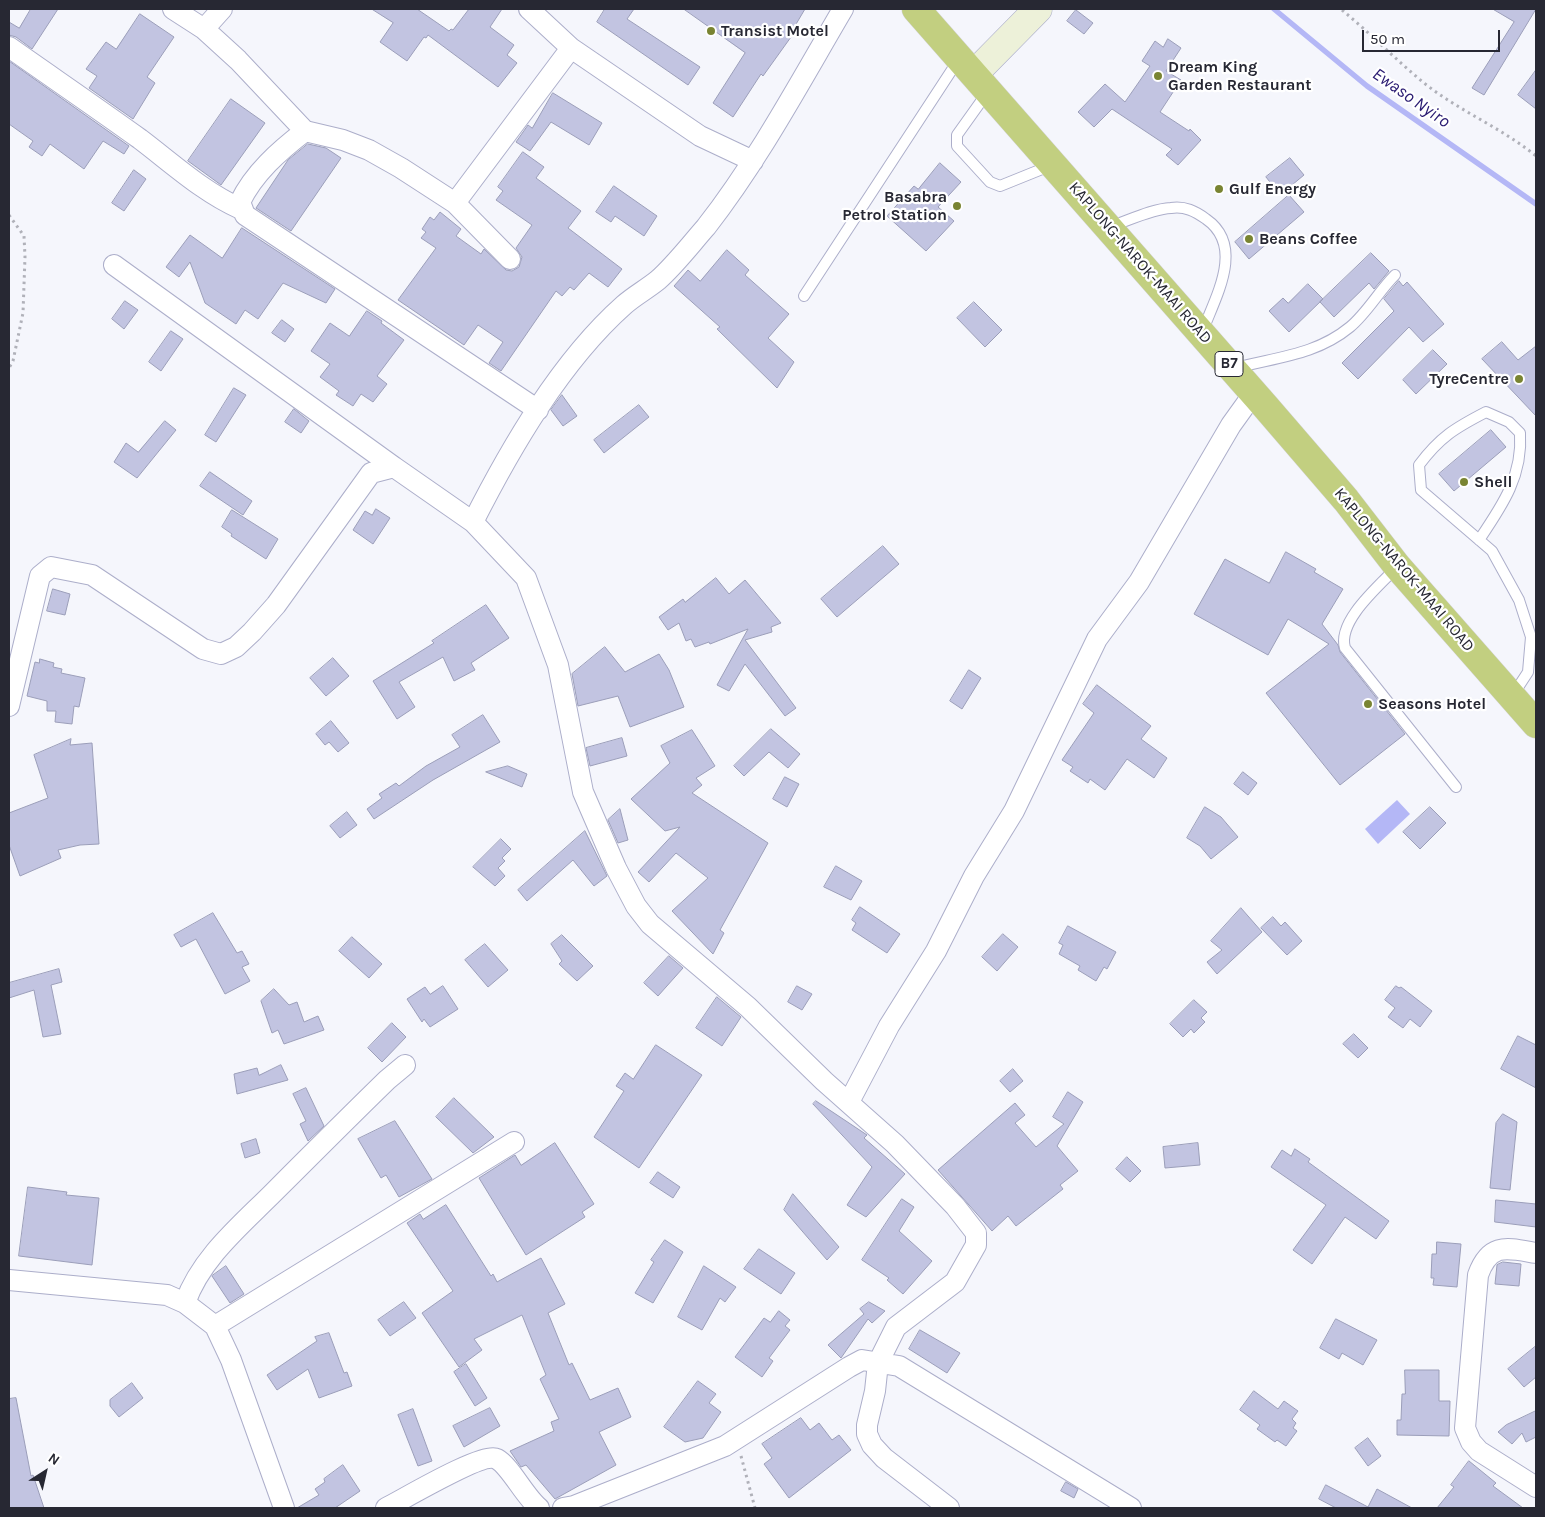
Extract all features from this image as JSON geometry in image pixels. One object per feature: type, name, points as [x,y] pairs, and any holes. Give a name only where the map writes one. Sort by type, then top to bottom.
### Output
[{"type":"highway","name":"KAPLONG-NAROK-MAAI ROAD","points":[[916,9],[1254,393],[1346,500],[1397,566],[1536,724]]},
{"type":"street","points":[[173,9],[204,29],[238,60],[305,131],[344,140],[369,150],[402,168],[454,203],[510,259]]},
{"type":"street","points":[[204,29],[222,9]]},
{"type":"street","points":[[529,9],[571,48],[700,136],[753,160]]},
{"type":"street","points":[[473,522],[490,488],[538,410],[573,361],[624,305],[658,280],[705,227],[753,160],[843,9]]},
{"type":"street","points":[[974,74],[1038,9]]},
{"type":"street","points":[[9,47],[141,140],[197,183],[224,201],[241,209]]},
{"type":"street","points":[[454,203],[571,48]]},
{"type":"street","points":[[305,131],[281,150],[260,171],[244,192],[240,202],[245,216],[538,410]]},
{"type":"street","points":[[114,265],[473,522],[526,578],[558,665],[583,792],[616,868],[636,906],[650,924],[748,1007],[824,1081],[895,1144],[955,1206],[976,1233],[976,1246],[955,1282],[896,1327],[878,1363],[875,1391],[867,1424],[867,1434],[872,1445],[908,1478],[949,1508]]},
{"type":"street","points":[[849,1102],[889,1026],[936,951],[974,876],[1014,812],[1098,639],[1139,582],[1231,425],[1254,393]]},
{"type":"street","points":[[9,706],[40,576],[51,567],[92,575],[203,648],[221,654],[236,647],[276,605],[371,473],[394,467]]},
{"type":"street","points":[[185,1303],[192,1284],[203,1267],[230,1237],[387,1080],[405,1065]]},
{"type":"street","points":[[214,1326],[514,1142]]},
{"type":"street","points":[[1536,1253],[1507,1248],[1495,1250],[1482,1263],[1478,1275],[1465,1428],[1471,1442],[1479,1450],[1536,1487]]},
{"type":"street","points":[[9,1280],[147,1292],[167,1296],[185,1303],[214,1326],[231,1360],[284,1508]]},
{"type":"street","points":[[563,1508],[574,1506],[725,1446],[862,1360],[899,1366],[1131,1508]]},
{"type":"street","points":[[386,1508],[460,1469],[490,1458],[502,1463],[528,1500],[539,1508]]},
{"type":"lane","points":[[974,74],[957,135],[957,146],[990,182],[1000,186],[1054,165]]},
{"type":"lane","points":[[804,296],[974,74]]},
{"type":"lane","points":[[1108,227],[1169,208],[1183,208],[1196,211],[1214,224],[1225,245],[1227,259],[1202,334]]},
{"type":"lane","points":[[1233,369],[1276,358],[1305,354],[1326,344],[1350,327],[1395,275]]},
{"type":"lane","points":[[1479,540],[1514,483],[1521,451],[1520,433],[1509,422],[1486,412],[1437,442],[1419,465],[1421,490],[1479,540],[1492,551],[1519,600],[1531,637],[1528,672],[1512,696]]},
{"type":"lane","points":[[1397,566],[1353,616],[1342,640],[1345,648],[1456,787]]},
{"type":"path","points":[[1342,10],[1425,84],[1477,120],[1521,144],[1536,156]]},
{"type":"path","points":[[9,215],[24,236],[25,257],[23,312],[13,361],[9,368]]},
{"type":"path","points":[[738,1438],[755,1508]]},
{"type":"water","points":[[1397,800],[1410,814],[1378,844],[1365,829]]},
{"type":"building","points":[[31,9],[58,9],[32,49],[16,37],[9,35],[9,22],[19,28]]},
{"type":"building","points":[[372,9],[417,9],[449,31],[453,30],[469,9],[502,9],[490,27],[514,45],[507,55],[517,63],[498,87],[428,35],[426,38],[424,37],[407,61],[380,42],[393,23]]},
{"type":"building","points":[[605,9],[634,9],[627,19],[700,67],[688,85],[597,22]]},
{"type":"building","points":[[684,9],[805,9],[789,36],[791,37],[763,76],[761,74],[733,117],[713,103],[745,53]]},
{"type":"building","points":[[1493,9],[1536,9],[1484,95],[1472,88],[1514,22]]},
{"type":"building","points":[[1076,10],[1093,23],[1084,34],[1067,21]]},
{"type":"building","points":[[140,14],[174,37],[147,77],[155,83],[133,119],[89,88],[97,76],[86,69],[106,42],[116,49]]},
{"type":"building","points":[[1168,39],[1181,48],[1166,71],[1181,80],[1160,112],[1189,131],[1190,129],[1201,140],[1178,165],[1166,155],[1172,149],[1112,109],[1094,127],[1078,112],[1105,84],[1125,102],[1150,66],[1142,61],[1155,41],[1163,47]]},
{"type":"building","points":[[9,61],[129,146],[124,154],[103,141],[84,169],[50,144],[42,156],[29,147],[33,141],[9,124]]},
{"type":"building","points":[[1536,70],[1536,109],[1518,95]]},
{"type":"building","points":[[553,93],[602,123],[589,145],[551,122],[530,151],[516,142],[528,125],[532,128]]},
{"type":"building","points":[[231,99],[265,123],[221,185],[188,161]]},
{"type":"building","points":[[308,144],[326,148],[341,158],[291,231],[256,208],[288,160]]},
{"type":"building","points":[[523,152],[544,167],[536,178],[581,211],[568,228],[622,269],[608,287],[589,273],[574,290],[570,287],[562,296],[556,291],[501,371],[489,363],[503,342],[478,325],[464,345],[398,300],[436,248],[421,238],[426,232],[422,229],[430,217],[434,220],[440,212],[461,229],[456,236],[481,254],[484,249],[506,270],[512,271],[519,267],[522,257],[516,248],[532,225],[496,200],[503,191],[498,187]]},
{"type":"building","points":[[1290,158],[1304,175],[1280,195],[1266,177]]},
{"type":"building","points":[[940,163],[961,182],[938,207],[954,221],[926,251],[887,216],[914,186],[918,189]]},
{"type":"building","points":[[134,170],[146,179],[124,211],[112,203]]},
{"type":"building","points":[[614,186],[657,216],[644,236],[615,216],[611,222],[596,212]]},
{"type":"building","points":[[1289,195],[1304,212],[1249,259],[1235,242]]},
{"type":"building","points":[[242,228],[335,289],[326,303],[283,283],[258,319],[245,310],[236,324],[205,303],[190,262],[179,277],[166,267],[190,235],[222,258]]},
{"type":"building","points":[[727,250],[749,270],[745,275],[789,314],[768,338],[794,362],[777,388],[717,329],[720,327],[674,286],[688,270],[700,281]]},
{"type":"building","points":[[1371,253],[1389,271],[1374,289],[1369,283],[1334,317],[1320,302]]},
{"type":"building","points":[[1399,281],[1403,286],[1407,282],[1444,324],[1423,342],[1409,327],[1358,379],[1342,363],[1394,311],[1384,299]]},
{"type":"building","points":[[1308,284],[1323,299],[1289,332],[1269,311],[1283,298],[1288,303]]},
{"type":"building","points":[[125,301],[138,310],[124,329],[112,319]]},
{"type":"building","points":[[974,302],[1002,330],[985,347],[957,318]]},
{"type":"building","points":[[367,311],[404,340],[377,376],[387,384],[373,402],[361,394],[353,406],[336,395],[339,391],[320,377],[330,364],[311,351],[330,323],[349,336]]},
{"type":"building","points":[[282,320],[294,329],[285,342],[272,333]]},
{"type":"building","points":[[171,331],[183,339],[161,371],[149,362]]},
{"type":"building","points":[[1502,342],[1518,360],[1536,346],[1536,416],[1482,359]]},
{"type":"building","points":[[1433,350],[1447,364],[1416,394],[1403,380]]},
{"type":"building","points":[[234,388],[246,395],[216,442],[205,435]]},
{"type":"building","points":[[562,395],[577,416],[563,426],[551,410]]},
{"type":"building","points":[[639,405],[649,417],[604,453],[594,440]]},
{"type":"building","points":[[294,409],[309,421],[301,433],[285,422]]},
{"type":"building","points":[[165,421],[176,430],[137,478],[114,462],[126,443],[138,452]]},
{"type":"building","points":[[1491,430],[1506,447],[1454,491],[1439,474]]},
{"type":"building","points":[[210,472],[252,501],[243,515],[200,486]]},
{"type":"building","points":[[376,509],[390,518],[373,544],[353,530],[365,511],[372,515]]},
{"type":"building","points":[[232,510],[278,539],[266,559],[231,536],[232,534],[222,527]]},
{"type":"building","points":[[883,546],[899,564],[837,617],[821,599]]},
{"type":"building","points":[[1286,552],[1316,569],[1314,572],[1343,589],[1322,624],[1338,645],[1340,652],[1405,734],[1340,785],[1266,693],[1329,644],[1288,619],[1268,655],[1194,614],[1225,559],[1269,583]]},
{"type":"building","points":[[716,578],[729,594],[745,580],[781,623],[771,627],[772,632],[745,640],[796,708],[785,716],[745,664],[729,691],[717,685],[748,629],[710,644],[709,642],[695,647],[691,639],[686,641],[679,623],[668,630],[659,617],[683,599],[685,602]]},
{"type":"building","points":[[53,589],[70,594],[65,615],[47,611]]},
{"type":"building","points":[[486,605],[509,638],[471,663],[475,670],[454,681],[443,657],[399,682],[415,707],[397,719],[373,681],[434,643],[432,641]]},
{"type":"building","points":[[605,647],[625,672],[659,654],[669,670],[684,707],[630,727],[618,696],[578,706],[572,674]]},
{"type":"building","points":[[333,658],[349,676],[326,696],[310,678]]},
{"type":"building","points":[[40,659],[54,663],[53,667],[62,669],[61,673],[85,678],[79,707],[74,706],[72,724],[55,722],[56,711],[47,711],[47,701],[27,696],[35,662],[39,663]]},
{"type":"building","points":[[969,670],[981,678],[962,709],[950,701]]},
{"type":"building","points":[[1097,685],[1151,726],[1141,739],[1167,758],[1154,778],[1127,759],[1105,790],[1090,779],[1088,783],[1070,771],[1073,767],[1062,760],[1094,713],[1083,704]]},
{"type":"building","points":[[483,715],[500,742],[433,780],[374,819],[367,809],[382,798],[379,794],[396,783],[399,786],[426,766],[460,747],[452,735]]},
{"type":"building","points":[[331,721],[349,743],[338,752],[329,742],[325,745],[316,734]]},
{"type":"building","points":[[771,729],[800,754],[788,768],[769,752],[744,776],[734,766]]},
{"type":"building","points":[[692,730],[715,766],[696,778],[702,785],[692,793],[768,843],[720,930],[724,933],[713,954],[672,911],[708,878],[676,853],[649,882],[638,872],[680,827],[665,831],[631,799],[670,763],[661,746]]},
{"type":"building","points":[[622,738],[627,756],[590,766],[586,748]]},
{"type":"building","points":[[71,739],[70,745],[92,743],[99,844],[80,845],[58,850],[61,858],[20,876],[9,845],[9,813],[48,798],[34,755]]},
{"type":"building","points":[[508,766],[527,774],[522,787],[486,772]]},
{"type":"building","points":[[1243,772],[1257,783],[1248,795],[1234,784]]},
{"type":"building","points":[[785,777],[799,784],[787,807],[773,799]]},
{"type":"building","points":[[1205,807],[1221,817],[1238,837],[1211,859],[1200,846],[1187,838]]},
{"type":"building","points":[[1430,807],[1446,823],[1420,849],[1403,832]]},
{"type":"building","points":[[620,809],[628,840],[618,843],[608,820]]},
{"type":"building","points":[[347,812],[357,825],[340,838],[330,826]]},
{"type":"building","points":[[585,831],[607,876],[594,886],[573,860],[527,901],[518,890]]},
{"type":"building","points":[[501,839],[511,849],[502,858],[505,861],[498,868],[505,876],[495,886],[473,867]]},
{"type":"building","points":[[836,866],[862,881],[851,900],[824,887]]},
{"type":"building","points":[[860,907],[900,934],[887,953],[852,930],[856,923],[852,920]]},
{"type":"building","points":[[1241,908],[1262,932],[1217,974],[1207,962],[1222,950],[1211,941]]},
{"type":"building","points":[[213,913],[237,953],[242,951],[249,964],[242,967],[250,981],[225,994],[196,939],[181,947],[174,935]]},
{"type":"building","points":[[1273,917],[1281,926],[1285,922],[1302,941],[1287,955],[1261,928]]},
{"type":"building","points":[[1068,926],[1116,952],[1107,969],[1104,967],[1096,981],[1078,970],[1080,966],[1059,954],[1063,945],[1059,943]]},
{"type":"building","points":[[1003,934],[1018,947],[997,971],[982,957]]},
{"type":"building","points":[[562,935],[593,966],[577,981],[559,964],[562,961],[551,944]]},
{"type":"building","points":[[352,937],[382,964],[369,978],[339,951]]},
{"type":"building","points":[[485,944],[508,970],[488,987],[465,960]]},
{"type":"building","points":[[669,956],[683,968],[658,996],[644,983]]},
{"type":"building","points":[[59,969],[62,982],[51,985],[61,1034],[43,1037],[34,990],[9,998],[9,983]]},
{"type":"building","points":[[443,986],[458,1009],[430,1027],[424,1019],[422,1022],[407,999],[425,987],[430,994]]},
{"type":"building","points":[[797,986],[812,994],[802,1010],[788,1002]]},
{"type":"building","points":[[1396,986],[1401,987],[1432,1011],[1420,1027],[1410,1019],[1403,1028],[1388,1017],[1395,1008],[1385,1000]]},
{"type":"building","points":[[274,989],[289,1005],[297,1002],[304,1022],[318,1016],[324,1030],[284,1044],[278,1030],[272,1033],[261,1001]]},
{"type":"building","points":[[717,997],[741,1017],[722,1046],[696,1028]]},
{"type":"building","points":[[1194,1000],[1207,1012],[1201,1018],[1205,1022],[1194,1033],[1191,1029],[1183,1037],[1170,1024]]},
{"type":"building","points":[[392,1023],[406,1037],[382,1062],[368,1048]]},
{"type":"building","points":[[1354,1034],[1368,1048],[1358,1058],[1343,1044]]},
{"type":"building","points":[[1518,1036],[1536,1045],[1536,1088],[1501,1069]]},
{"type":"building","points":[[656,1045],[702,1075],[639,1168],[594,1137],[624,1091],[616,1086],[625,1073],[633,1079]]},
{"type":"building","points":[[281,1065],[288,1080],[237,1094],[234,1074],[257,1068],[259,1075]]},
{"type":"building","points":[[1013,1069],[1023,1081],[1010,1092],[1000,1081]]},
{"type":"building","points":[[306,1088],[324,1126],[308,1141],[300,1124],[306,1121],[293,1094]]},
{"type":"building","points":[[1068,1092],[1083,1102],[1057,1146],[1078,1171],[1060,1185],[1063,1189],[1016,1226],[1008,1216],[992,1231],[938,1170],[1015,1103],[1025,1115],[1015,1123],[1036,1147],[1064,1124],[1053,1117]]},
{"type":"building","points":[[454,1098],[494,1137],[473,1153],[436,1117]]},
{"type":"building","points":[[816,1101],[867,1135],[864,1138],[905,1174],[866,1217],[847,1205],[872,1167],[813,1104]]},
{"type":"building","points":[[1503,1114],[1517,1122],[1510,1190],[1490,1188],[1496,1123]]},
{"type":"building","points":[[395,1121],[432,1179],[399,1197],[386,1175],[381,1178],[358,1139]]},
{"type":"building","points":[[256,1139],[260,1153],[245,1158],[241,1144]]},
{"type":"building","points":[[555,1143],[594,1204],[582,1212],[585,1217],[526,1255],[479,1178],[515,1155],[521,1165]]},
{"type":"building","points":[[1198,1143],[1200,1165],[1165,1168],[1163,1147]]},
{"type":"building","points":[[1295,1149],[1310,1159],[1308,1162],[1389,1221],[1376,1239],[1345,1217],[1312,1264],[1293,1250],[1326,1205],[1271,1167],[1282,1150],[1291,1156]]},
{"type":"building","points":[[1127,1157],[1141,1171],[1130,1182],[1116,1169]]},
{"type":"building","points":[[658,1172],[680,1187],[673,1198],[650,1183]]},
{"type":"building","points":[[28,1187],[67,1192],[66,1195],[99,1198],[92,1265],[19,1256]]},
{"type":"building","points":[[793,1194],[839,1247],[827,1260],[784,1210]]},
{"type":"building","points":[[902,1199],[914,1207],[899,1231],[932,1261],[903,1294],[887,1280],[889,1278],[862,1260]]},
{"type":"building","points":[[1496,1200],[1536,1204],[1536,1227],[1495,1222]]},
{"type":"building","points":[[446,1205],[491,1276],[493,1274],[497,1282],[541,1258],[565,1304],[548,1313],[569,1365],[572,1363],[590,1400],[618,1388],[631,1417],[599,1432],[616,1465],[555,1499],[526,1465],[521,1467],[510,1451],[554,1431],[551,1422],[559,1419],[540,1379],[546,1375],[522,1315],[474,1339],[482,1350],[459,1367],[422,1313],[453,1291],[407,1223],[420,1214],[423,1219]]},
{"type":"building","points":[[665,1240],[683,1252],[653,1303],[635,1293],[654,1262],[651,1260]]},
{"type":"building","points":[[1437,1242],[1461,1244],[1457,1287],[1433,1285],[1434,1278],[1431,1278],[1432,1254],[1436,1254]]},
{"type":"building","points":[[759,1249],[795,1273],[781,1294],[744,1269]]},
{"type":"building","points":[[1503,1262],[1521,1264],[1519,1286],[1495,1284],[1497,1265]]},
{"type":"building","points":[[226,1266],[244,1294],[230,1303],[212,1276]]},
{"type":"building","points":[[704,1266],[736,1287],[725,1302],[720,1298],[702,1330],[678,1317]]},
{"type":"building","points":[[404,1302],[416,1318],[390,1336],[378,1320]]},
{"type":"building","points":[[869,1302],[885,1311],[872,1323],[868,1319],[841,1358],[828,1345],[864,1314],[860,1309]]},
{"type":"building","points":[[779,1311],[790,1320],[785,1326],[790,1330],[769,1358],[773,1361],[762,1377],[735,1357],[764,1318],[770,1322]]},
{"type":"building","points":[[1336,1319],[1377,1340],[1363,1365],[1342,1353],[1339,1359],[1320,1348]]},
{"type":"building","points":[[920,1330],[960,1353],[947,1373],[909,1349]]},
{"type":"building","points":[[329,1333],[344,1373],[347,1372],[352,1386],[319,1398],[308,1369],[277,1390],[267,1375],[317,1341],[315,1337]]},
{"type":"building","points":[[1536,1346],[1536,1377],[1524,1387],[1508,1369]]},
{"type":"building","points":[[466,1364],[487,1398],[475,1406],[454,1372]]},
{"type":"building","points":[[1405,1370],[1439,1370],[1439,1401],[1450,1401],[1449,1436],[1397,1435],[1397,1420],[1401,1420],[1402,1394],[1405,1394]]},
{"type":"building","points":[[698,1381],[716,1394],[709,1403],[721,1412],[703,1438],[685,1442],[664,1427]]},
{"type":"building","points":[[132,1383],[143,1398],[119,1417],[110,1406],[110,1400]]},
{"type":"building","points":[[1254,1391],[1278,1409],[1284,1401],[1298,1411],[1292,1419],[1296,1423],[1293,1428],[1297,1431],[1286,1446],[1277,1440],[1275,1442],[1257,1429],[1260,1425],[1240,1410]]},
{"type":"building","points":[[16,1398],[31,1476],[33,1475],[44,1508],[9,1508],[9,1399]]},
{"type":"building","points":[[490,1408],[500,1426],[464,1447],[453,1426]]},
{"type":"building","points":[[413,1409],[432,1461],[418,1466],[398,1415]]},
{"type":"building","points":[[1536,1411],[1536,1437],[1526,1442],[1522,1433],[1512,1444],[1498,1432],[1506,1425]]},
{"type":"building","points":[[801,1418],[810,1430],[819,1423],[832,1440],[839,1435],[851,1450],[789,1498],[764,1464],[772,1458],[762,1444]]},
{"type":"building","points":[[1368,1438],[1381,1456],[1368,1466],[1355,1448]]},
{"type":"building","points":[[1469,1461],[1496,1483],[1493,1486],[1523,1508],[1437,1508],[1454,1487],[1451,1485]]},
{"type":"building","points":[[343,1465],[360,1491],[335,1508],[297,1508],[319,1495],[315,1489],[325,1482],[324,1479]]},
{"type":"building","points":[[1066,1482],[1078,1489],[1074,1498],[1061,1491]]},
{"type":"building","points":[[1326,1485],[1368,1507],[1377,1489],[1412,1508],[1336,1508],[1319,1499]]},
{"type":"waterway","name":"Ewaso Nyiro","points":[[1274,9],[1367,86],[1536,204]]},
{"type":"place","name":"Transist Motel","points":[[711,31]]},
{"type":"place","name":"Dream King Garden Restaurant","points":[[1158,76]]},
{"type":"place","name":"Gulf Energy","points":[[1219,189]]},
{"type":"place","name":"Basabra Petrol Station","points":[[957,206]]},
{"type":"place","name":"Beans Coffee","points":[[1249,239]]},
{"type":"place","name":"TyreCentre","points":[[1519,379]]},
{"type":"place","name":"Shell","points":[[1464,482]]},
{"type":"place","name":"Seasons Hotel","points":[[1368,704]]}]
